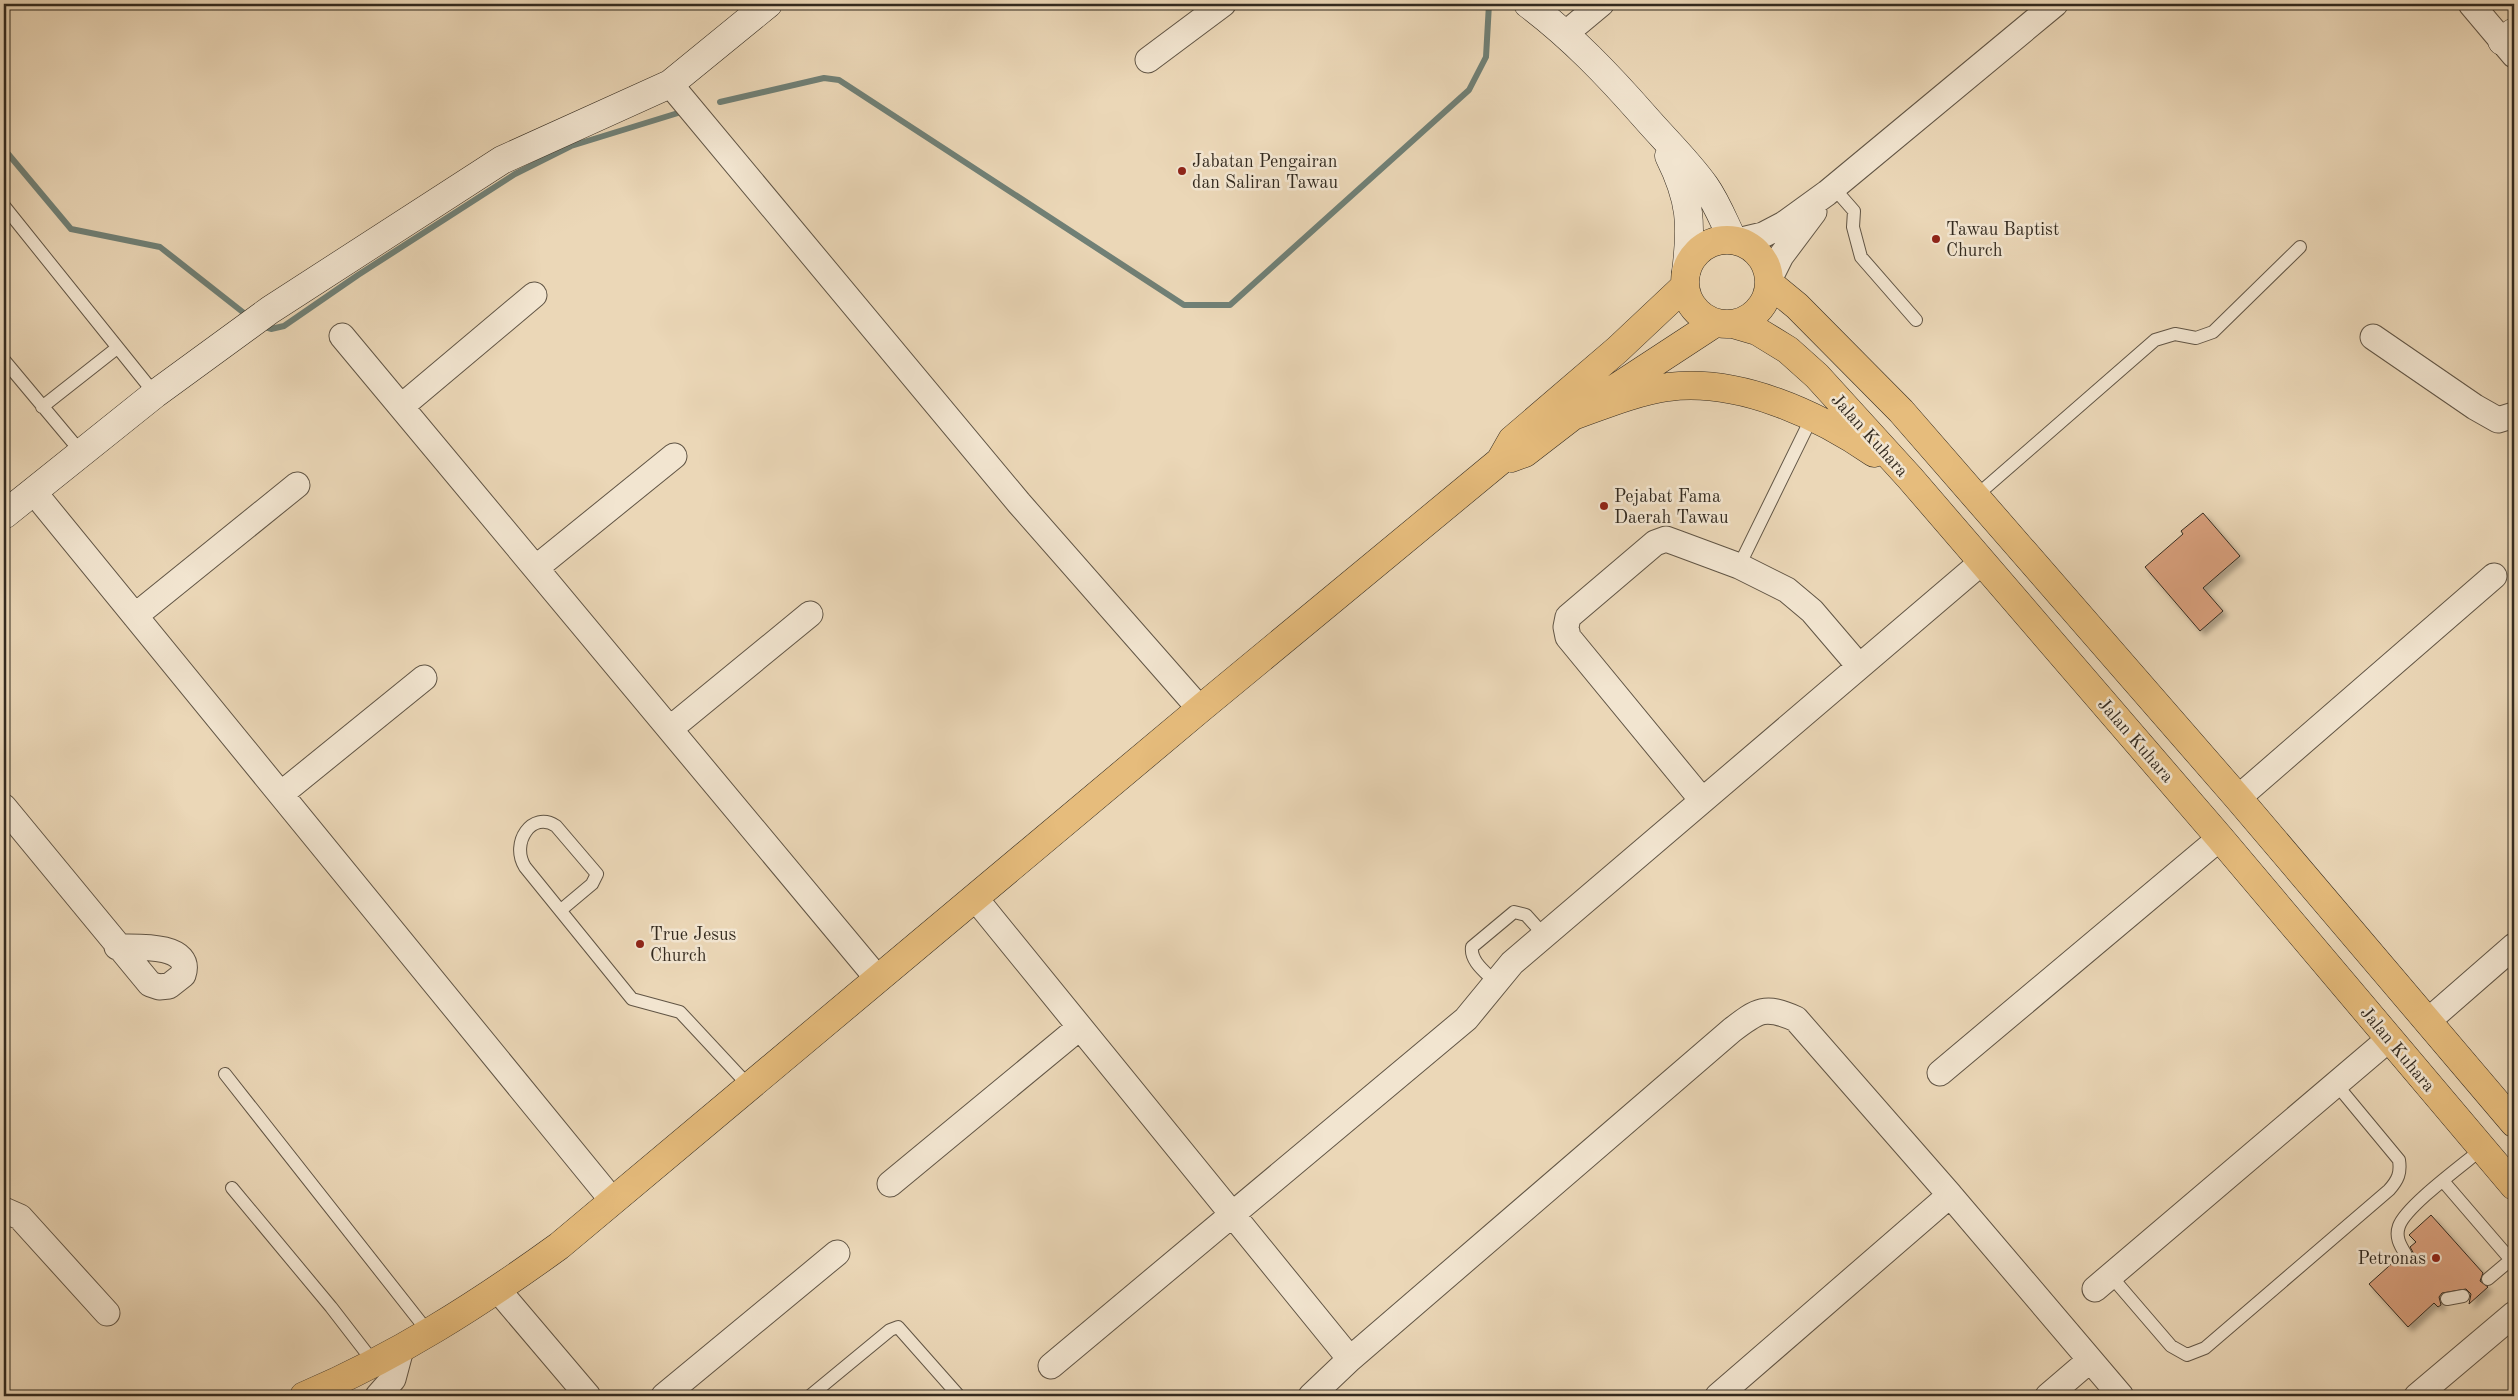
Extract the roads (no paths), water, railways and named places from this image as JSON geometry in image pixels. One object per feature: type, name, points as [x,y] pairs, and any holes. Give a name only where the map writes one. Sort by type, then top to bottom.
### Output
[{"type":"main road","points":[[1500,461],[1525,453],[1573,416],[1724,323],[1747,319],[1759,310],[1766,297],[1769,281],[1766,267],[1760,255],[1750,247],[1735,241],[1718,242],[1704,248],[1692,258],[1686,279],[1690,302],[1700,315],[1724,323]]},
{"type":"main road","points":[[304,1396],[374,1364],[429,1333],[498,1290],[559,1246],[1200,709],[1500,461],[1512,440],[1617,350],[1686,279]]},
{"type":"main road","name":"Jalan Kuhara","points":[[1769,281],[1798,306],[1901,411],[2238,798],[2514,1123]]},
{"type":"main road","name":"Jalan Kuhara","points":[[1724,323],[1756,332],[1788,350],[1817,376],[1910,478],[2220,838],[2514,1186]]},
{"type":"main road","points":[[1573,416],[1641,393],[1669,387],[1730,390],[1789,405],[1854,439],[1910,478]]},
{"type":"street","points":[[4,515],[155,394],[270,310],[502,160],[670,84],[768,4]]},
{"type":"street","points":[[1148,60],[1223,4]]},
{"type":"street","points":[[1529,4],[1565,34],[1611,79],[1653,126],[1704,186],[1735,241],[1763,235],[1784,224],[1830,190],[2055,4]]},
{"type":"street","points":[[1565,34],[1601,4]]},
{"type":"street","points":[[2471,4],[2510,43]]},
{"type":"street","points":[[670,84],[1019,503],[1200,709]]},
{"type":"street","points":[[1653,126],[1682,182],[1691,233],[1686,279]]},
{"type":"street","points":[[1769,281],[1781,256],[1830,190]]},
{"type":"street","points":[[402,406],[534,295]]},
{"type":"street","points":[[342,336],[537,567],[878,979]]},
{"type":"street","points":[[2373,337],[2475,407],[2498,420],[2514,415]]},
{"type":"street","points":[[537,567],[674,456]]},
{"type":"street","points":[[135,616],[297,485]]},
{"type":"street","points":[[34,491],[612,1200]]},
{"type":"street","points":[[1702,800],[1568,637],[1566,627],[1568,617],[1655,543],[1666,539],[1739,566],[1787,590],[1812,610],[1859,666]]},
{"type":"street","points":[[1051,1366],[1466,1019],[1512,963],[1982,562]]},
{"type":"street","points":[[2238,798],[2494,576]]},
{"type":"street","points":[[671,728],[810,614]]},
{"type":"street","points":[[281,794],[424,678]]},
{"type":"street","points":[[4,807],[118,947]]},
{"type":"street","points":[[1940,1073],[2220,838]]},
{"type":"street","points":[[975,898],[1350,1359]]},
{"type":"street","points":[[2428,1022],[2514,946]]},
{"type":"street","points":[[1311,1396],[1350,1359],[1724,1036],[1752,1015],[1775,1010],[1796,1019],[1950,1195],[2121,1396]]},
{"type":"street","points":[[890,1184],[1080,1027]]},
{"type":"street","points":[[2103,1282],[2389,1039]]},
{"type":"street","points":[[1718,1396],[1950,1195]]},
{"type":"street","points":[[4,1210],[20,1217],[106,1312]]},
{"type":"street","points":[[664,1396],[837,1253]]},
{"type":"street","points":[[498,1290],[588,1396]]},
{"type":"street","points":[[2417,1396],[2514,1314]]},
{"type":"street","points":[[378,1396],[393,1379],[401,1349]]},
{"type":"street","points":[[2048,1396],[2090,1360]]},
{"type":"lane","points":[[1830,190],[1854,211],[1854,227],[1861,257],[1916,320]]},
{"type":"lane","points":[[4,206],[155,394]]},
{"type":"lane","points":[[1976,496],[2155,340],[2175,334],[2196,338],[2213,332],[2300,247]]},
{"type":"lane","points":[[42,407],[118,348]]},
{"type":"lane","points":[[4,360],[81,452]]},
{"type":"lane","points":[[1739,566],[1812,417]]},
{"type":"lane","points":[[561,910],[592,884],[597,874],[556,826],[549,821],[543,821],[536,824],[522,838],[518,849],[520,860],[632,1000],[680,1012],[749,1086]]},
{"type":"lane","points":[[1496,982],[1474,960],[1471,954],[1472,947],[1514,912],[1526,915],[1544,935]]},
{"type":"lane","points":[[225,1074],[429,1333]]},
{"type":"lane","points":[[2103,1282],[2171,1346],[2187,1355],[2205,1348],[2389,1190],[2401,1171],[2399,1160],[2336,1084]]},
{"type":"lane","points":[[2406,1255],[2398,1241],[2399,1226],[2408,1212],[2483,1148]]},
{"type":"lane","points":[[2443,1181],[2513,1259],[2488,1279]]},
{"type":"lane","points":[[232,1188],[332,1307],[374,1364]]},
{"type":"lane","points":[[2447,1299],[2463,1296]]},
{"type":"lane","points":[[810,1396],[890,1330],[898,1327],[905,1332],[959,1396]]},
{"type":"waterway","points":[[720,102],[824,78],[839,80],[1184,305],[1230,305],[1469,90],[1486,57],[1489,4]]},
{"type":"waterway","points":[[261,326],[271,329],[284,326],[358,275],[515,174],[571,146],[678,113]]},
{"type":"waterway","points":[[4,149],[71,229],[160,247],[249,317]]},
{"type":"place","name":"Jabatan Pengairan dan Saliran Tawau","points":[[1182,171]]},
{"type":"place","name":"Tawau Baptist Church","points":[[1936,239]]},
{"type":"place","name":"Pejabat Fama Daerah Tawau","points":[[1604,506]]},
{"type":"place","name":"True Jesus Church","points":[[640,944]]},
{"type":"place","name":"Petronas","points":[[2436,1258]]}]
